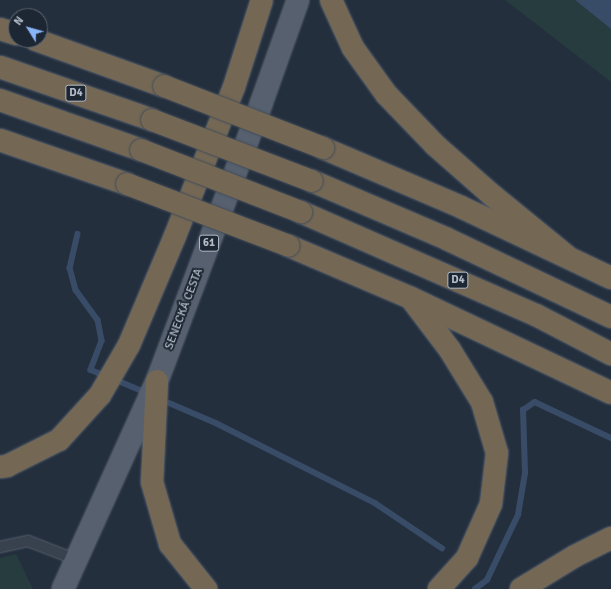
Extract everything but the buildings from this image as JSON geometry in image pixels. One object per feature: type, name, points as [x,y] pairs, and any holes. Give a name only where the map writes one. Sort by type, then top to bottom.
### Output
[{"type":"highway","points":[[0,467],[7,466],[59,440],[100,395],[129,346],[175,236],[234,87],[262,0]]},
{"type":"highway","points":[[331,0],[353,48],[386,94],[435,145],[492,195],[568,257]]},
{"type":"highway","points":[[48,44],[164,86],[323,148],[461,207],[611,278]]},
{"type":"highway","name":"D4","points":[[0,67],[152,120],[312,181],[447,239],[611,317]]},
{"type":"highway","name":"D4","points":[[0,100],[140,150],[301,212],[536,315],[611,354]]},
{"type":"highway","points":[[0,140],[127,184],[289,246],[411,298],[611,393]]},
{"type":"highway","points":[[0,149],[29,149]]},
{"type":"highway","points":[[411,298],[450,350],[482,402],[497,453],[491,504],[467,558],[439,589]]},
{"type":"highway","points":[[157,381],[152,482],[170,544],[206,589]]},
{"type":"highway","points":[[521,589],[575,556],[611,538]]},
{"type":"main road","name":"SENECKÁ CESTA","points":[[63,589],[157,381],[261,104],[298,0]]},
{"type":"lane","points":[[0,546],[28,541],[77,560]]},
{"type":"green space","points":[[505,0],[575,0],[611,29],[611,82]]},
{"type":"green space","points":[[16,554],[33,589],[0,589],[0,558]]},
{"type":"water","points":[[575,0],[611,0],[611,29]]},
{"type":"waterway","points":[[78,234],[70,268],[76,290],[98,320],[102,341],[91,370],[106,376]]},
{"type":"waterway","points":[[114,379],[147,393]]},
{"type":"waterway","points":[[160,399],[216,423],[375,503],[442,548]]},
{"type":"waterway","points":[[475,589],[487,580],[518,515],[525,473],[523,410],[535,402],[611,438]]}]
